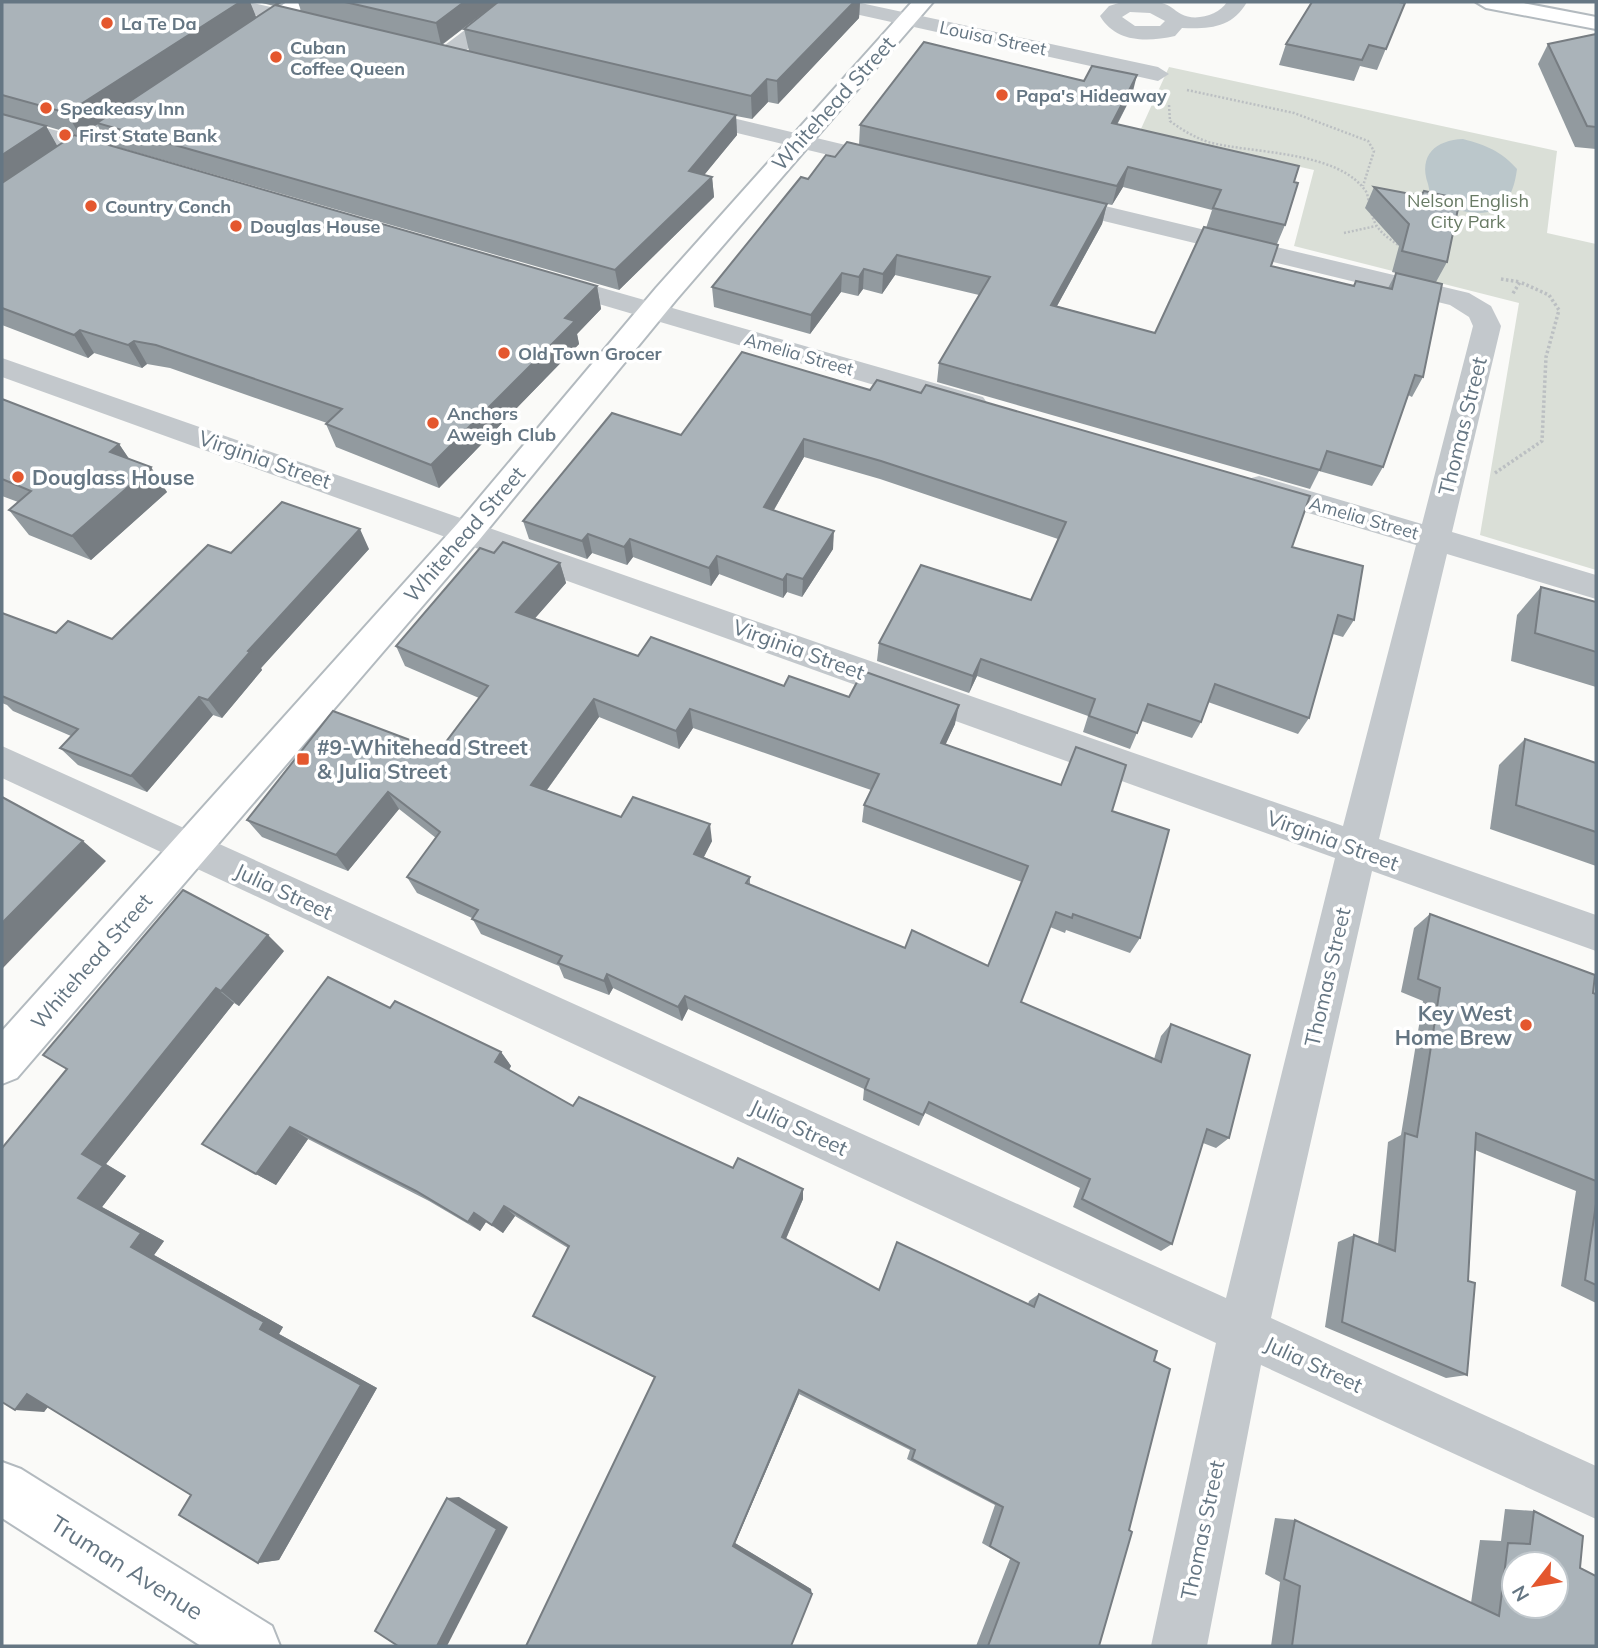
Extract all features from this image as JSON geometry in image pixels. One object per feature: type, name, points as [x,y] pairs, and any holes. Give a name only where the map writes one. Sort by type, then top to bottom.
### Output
[{"type":"street","points":[[223,2],[340,30]]},
{"type":"street","points":[[229,49],[301,2]]},
{"type":"street","points":[[445,56],[515,2]]},
{"type":"street","name":"Louisa Street","points":[[828,2],[916,11],[1158,74]]},
{"type":"street","points":[[1176,21],[1217,21],[1232,12],[1237,2]]},
{"type":"street","points":[[1486,2],[1596,23]]},
{"type":"street","name":"Whitehead Street","points":[[2,1063],[469,531],[652,311],[916,11]]},
{"type":"street","points":[[419,49],[472,62]]},
{"type":"street","points":[[2,201],[162,94]]},
{"type":"street","points":[[660,107],[920,170]]},
{"type":"street","points":[[2,123],[136,160]]},
{"type":"street","name":"Thomas Street","points":[[1029,196],[1459,299],[1481,312],[1487,326],[1357,849],[1243,1331],[1178,1646]]},
{"type":"street","name":"Amelia Street","points":[[524,274],[995,411]]},
{"type":"street","name":"Virginia Street","points":[[2,367],[1596,933]]},
{"type":"street","name":"Amelia Street","points":[[1234,480],[1596,587]]},
{"type":"street","name":"Julia Street","points":[[2,761],[1596,1493]]},
{"type":"street","name":"Truman Avenue","points":[[2,1488],[252,1646]]},
{"type":"path","points":[[1179,88],[1294,113],[1368,141],[1374,151],[1363,186]]},
{"type":"path","points":[[1169,99],[1170,121],[1185,134],[1246,150],[1285,153],[1325,165],[1363,186],[1368,195]]},
{"type":"path","points":[[1339,234],[1376,226]]},
{"type":"path","points":[[1468,549],[1471,507],[1481,486],[1502,467],[1542,441],[1547,394],[1548,331],[1559,310],[1549,295],[1520,282]]},
{"type":"green space","name":"Nelson English City Park","points":[[1169,67],[1557,151],[1547,233],[1596,244],[1596,570],[1480,535],[1519,303],[1294,246],[1314,170],[1140,131]]},
{"type":"shaded area","points":[[1463,139],[1493,150],[1517,169],[1511,193],[1499,208],[1482,213],[1447,208],[1435,202],[1431,196],[1425,165],[1428,157],[1437,146]]},
{"type":"building","points":[[2,2],[240,2],[67,113],[2,95]]},
{"type":"building","points":[[345,2],[464,2],[436,23]]},
{"type":"building","points":[[498,2],[854,2],[777,81],[767,79],[751,96],[464,29]]},
{"type":"building","points":[[1312,2],[1405,3],[1386,49],[1369,45],[1362,60],[1286,44]]},
{"type":"building","points":[[275,5],[736,115],[689,171],[712,177],[615,270],[97,123]]},
{"type":"building","points":[[1596,34],[1596,127],[1587,126],[1548,44]]},
{"type":"building","points":[[924,42],[1084,81],[1092,66],[1137,75],[1112,123],[1299,166],[1294,182],[1298,183],[1285,225],[1213,208],[1221,190],[1128,167],[1117,186],[860,125]]},
{"type":"building","points":[[2,114],[46,126],[2,155]]},
{"type":"building","points":[[74,135],[597,286],[565,318],[575,321],[431,465],[326,424],[342,409],[156,345],[134,341],[128,345],[80,330],[74,335],[2,308],[2,183]]},
{"type":"building","points":[[847,142],[1107,204],[1051,305],[1155,333],[1204,227],[1278,245],[1271,266],[1354,286],[1356,281],[1392,289],[1396,273],[1442,284],[1423,377],[1415,375],[1383,467],[1327,451],[1320,470],[939,363],[990,277],[897,255],[883,274],[864,269],[859,277],[842,273],[811,315],[712,287],[801,177],[808,179],[826,155],[835,157]]},
{"type":"building","points":[[1374,187],[1421,196],[1424,191],[1460,199],[1447,262],[1402,251],[1409,224]]},
{"type":"building","points":[[742,352],[870,390],[877,380],[921,393],[926,385],[1310,496],[1292,547],[1363,566],[1354,620],[1338,615],[1309,718],[1215,684],[1201,722],[1148,704],[1137,733],[1089,716],[1095,699],[981,659],[973,676],[879,643],[921,565],[1031,600],[1066,522],[881,461],[804,439],[764,507],[834,531],[803,579],[787,574],[783,580],[717,556],[709,568],[630,539],[624,547],[588,534],[582,541],[523,521],[612,413],[681,435]]},
{"type":"building","points":[[2,399],[119,444],[110,452],[151,467],[72,536],[9,510],[31,491],[2,479]]},
{"type":"building","points":[[282,502],[360,529],[248,651],[250,652],[208,700],[199,697],[131,776],[60,748],[78,729],[2,696],[2,613],[56,633],[68,621],[112,639],[208,545],[231,553]]},
{"type":"building","points":[[503,542],[560,563],[516,612],[638,656],[651,637],[784,686],[789,676],[849,697],[863,671],[959,705],[941,743],[1061,785],[1076,747],[1126,765],[1112,811],[1169,830],[1140,938],[1073,914],[1072,918],[1056,912],[1021,1002],[1161,1062],[1171,1024],[1250,1055],[1229,1138],[1207,1129],[1172,1244],[1082,1199],[1090,1179],[929,1102],[923,1115],[865,1089],[869,1079],[685,996],[678,1007],[607,974],[604,981],[558,963],[562,956],[472,919],[478,910],[407,877],[440,832],[388,792],[336,855],[247,820],[333,711],[439,751],[488,686],[396,646],[480,548],[494,553]],"holes":[[[594,699],[676,731],[690,709],[879,774],[864,805],[1028,866],[988,966],[912,930],[905,948],[746,883],[750,877],[694,854],[710,824],[633,797],[621,817],[531,785]]]},
{"type":"building","points":[[1541,587],[1596,602],[1596,652],[1535,633]]},
{"type":"building","points":[[1525,739],[1596,763],[1596,832],[1516,805]]},
{"type":"building","points":[[2,797],[83,841],[2,923]]},
{"type":"building","points":[[183,890],[268,935],[221,991],[216,988],[82,1154],[103,1166],[78,1198],[141,1233],[131,1247],[264,1322],[260,1329],[361,1385],[258,1563],[179,1515],[191,1495],[27,1394],[15,1410],[2,1402],[2,1148],[67,1069],[43,1055]]},
{"type":"building","points":[[1430,914],[1595,975],[1596,1181],[1476,1133],[1468,1281],[1475,1283],[1467,1375],[1342,1322],[1354,1235],[1395,1251],[1405,1133],[1417,1137],[1440,988],[1418,979]]},
{"type":"building","points":[[328,977],[390,1008],[395,1001],[501,1052],[495,1062],[573,1106],[579,1097],[733,1168],[738,1158],[803,1189],[782,1237],[879,1290],[897,1242],[1034,1307],[1039,1294],[1157,1351],[1154,1361],[1170,1369],[1129,1530],[1132,1532],[1099,1646],[988,1646],[1019,1563],[990,1546],[1003,1507],[912,1459],[915,1450],[799,1390],[733,1546],[812,1594],[791,1646],[526,1646],[655,1377],[533,1316],[569,1246],[504,1206],[492,1225],[474,1213],[468,1222],[416,1191],[290,1127],[256,1174],[202,1144]]},
{"type":"building","points":[[1596,1204],[1596,1285],[1585,1280]]},
{"type":"building","points":[[447,1498],[497,1529],[437,1646],[398,1646],[375,1631]]},
{"type":"building","points":[[1534,1511],[1583,1536],[1580,1568],[1596,1576],[1596,1646],[1292,1646],[1300,1586],[1284,1579],[1295,1520],[1499,1616],[1500,1608],[1500,1620],[1570,1620],[1570,1550],[1507,1550],[1508,1543],[1530,1544]]},
{"type":"place","name":"La Te Da","points":[[107,23]]},
{"type":"place","name":"Cuban Coffee Queen","points":[[276,57]]},
{"type":"place","name":"Papa's Hideaway","points":[[1002,95]]},
{"type":"place","name":"Speakeasy Inn","points":[[46,108]]},
{"type":"place","name":"First State Bank","points":[[65,135]]},
{"type":"place","name":"Country Conch","points":[[91,206]]},
{"type":"place","name":"Douglas House","points":[[236,226]]},
{"type":"place","name":"Old Town Grocer","points":[[504,353]]},
{"type":"place","name":"Anchors Aweigh Club","points":[[433,423]]},
{"type":"place","name":"Douglass House","points":[[18,477]]},
{"type":"place","name":"#9-Whitehead Street & Julia Street","points":[[303,759]]},
{"type":"place","name":"Key West Home Brew","points":[[1526,1025]]}]
